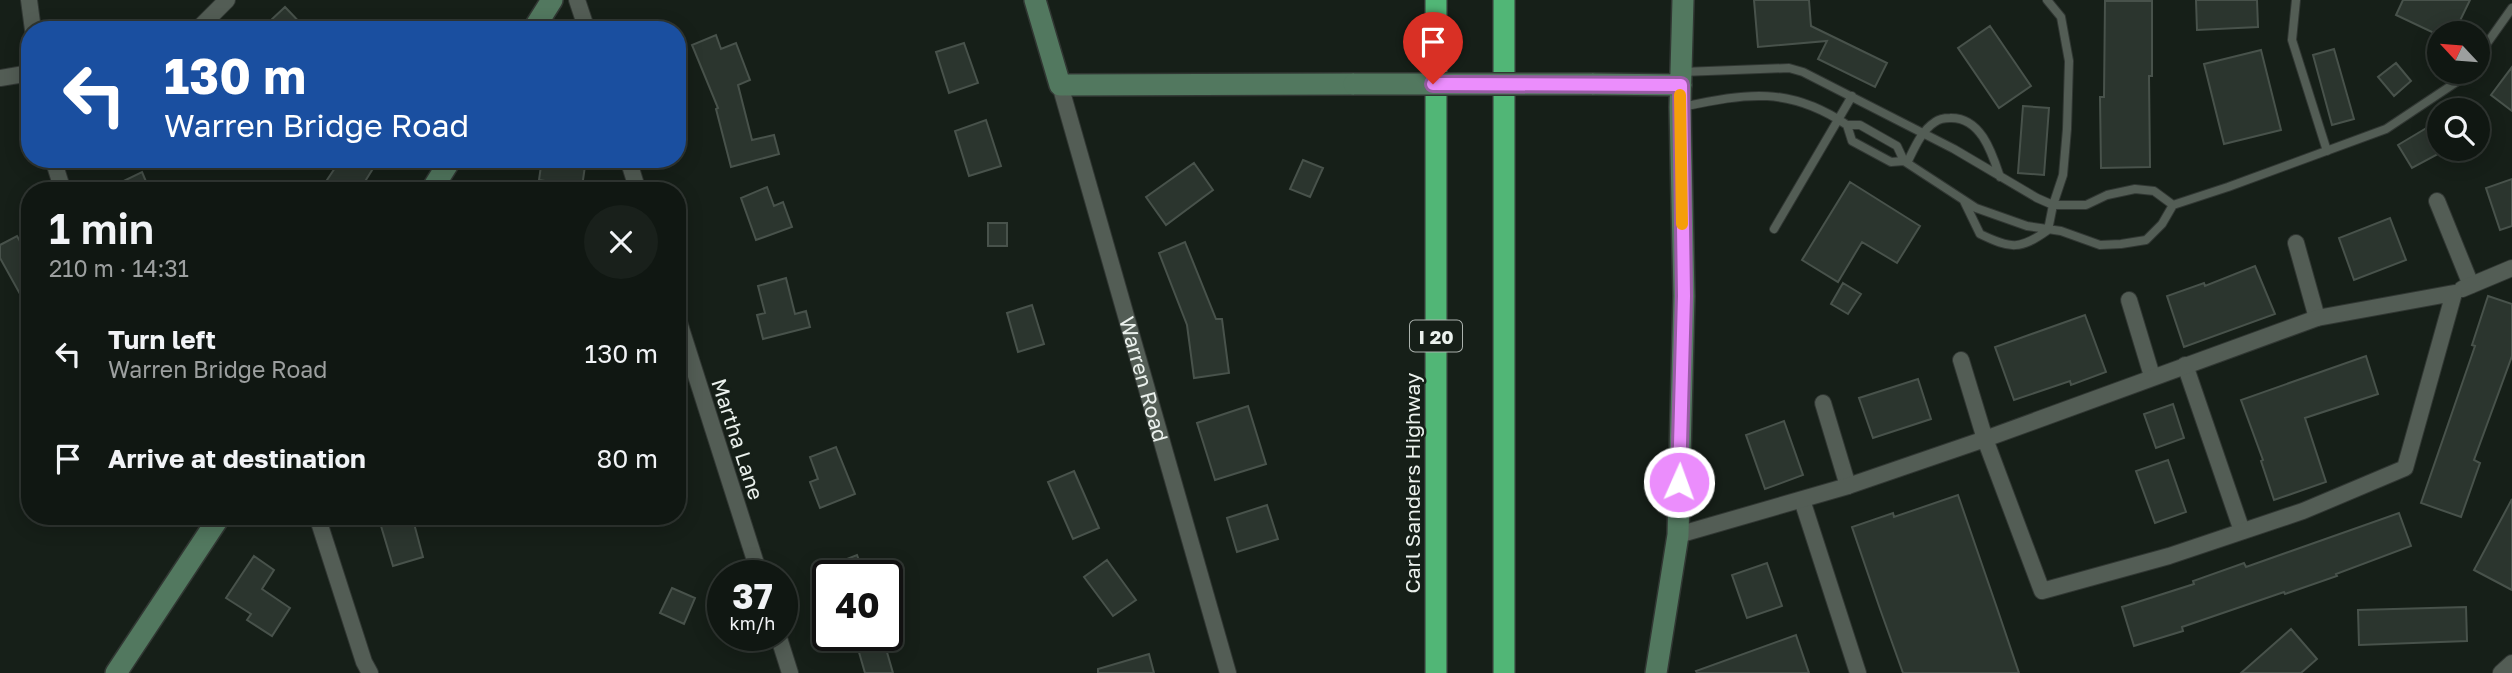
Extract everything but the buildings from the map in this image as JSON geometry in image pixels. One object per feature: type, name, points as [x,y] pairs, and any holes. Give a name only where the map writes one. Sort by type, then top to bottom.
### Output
[{"type":"highway","name":"Carl Sanders Highway","points":[[1436,0],[1436,673]]},
{"type":"highway","points":[[1504,0],[1504,673]]},
{"type":"street","points":[[29,0],[32,21]]},
{"type":"street","points":[[206,21],[227,0]]},
{"type":"street","points":[[539,21],[552,0]]},
{"type":"street","points":[[577,0],[584,21]]},
{"type":"street","name":"Warren Road","points":[[1035,0],[1228,673]]},
{"type":"street","points":[[1656,673],[1678,535],[1684,296],[1680,107],[1683,0]]},
{"type":"street","points":[[0,78],[21,74]]},
{"type":"street","points":[[1060,85],[1591,84],[1681,78]]},
{"type":"street","points":[[2437,201],[2471,285]]},
{"type":"street","points":[[2296,243],[2316,318]]},
{"type":"street","points":[[1678,535],[1848,486],[2316,318],[2454,293],[2512,268]]},
{"type":"street","points":[[1961,360],[1985,439],[2042,591],[2169,556],[2304,511],[2405,468],[2454,293]]},
{"type":"street","points":[[2129,300],[2152,376]]},
{"type":"street","name":"Martha Lane","points":[[686,344],[755,560]]},
{"type":"street","points":[[2185,365],[2242,531]]},
{"type":"street","points":[[1823,403],[1848,486]]},
{"type":"street","points":[[1801,500],[1858,673]]},
{"type":"street","points":[[116,673],[214,525]]},
{"type":"street","points":[[320,525],[364,662],[370,673]]},
{"type":"street","points":[[783,651],[790,673]]},
{"type":"street","points":[[2501,673],[2512,663]]},
{"type":"lane","points":[[1964,200],[1980,234],[1997,242],[2018,245],[2030,243],[2048,230],[2063,175],[2069,61],[2061,16],[2047,0]]},
{"type":"lane","points":[[2296,0],[2292,40],[2328,151]]},
{"type":"lane","points":[[2490,39],[2512,8]]},
{"type":"lane","points":[[1681,78],[1789,68],[1852,96],[2053,205],[2086,205],[2107,195],[2135,189],[2154,191],[2173,205]]},
{"type":"lane","points":[[1680,107],[1731,97],[1786,97],[1803,102],[1847,125],[1860,125],[1897,146],[1905,162],[1976,208],[2027,226],[2061,231],[2100,245],[2147,240],[2162,224],[2173,205],[2386,129],[2454,84]]},
{"type":"lane","points":[[1774,229],[1852,96]]},
{"type":"lane","points":[[1905,162],[1923,133],[1935,121],[1959,118],[1970,123],[1982,134],[1992,152],[2000,177]]},
{"type":"lane","points":[[1847,125],[1852,141],[1891,162],[1905,162]]},
{"type":"slow traffic","points":[[1680,95],[1682,224]]},
{"type":"route","points":[[1433,84],[1681,85],[1684,296],[1679,482]]}]
